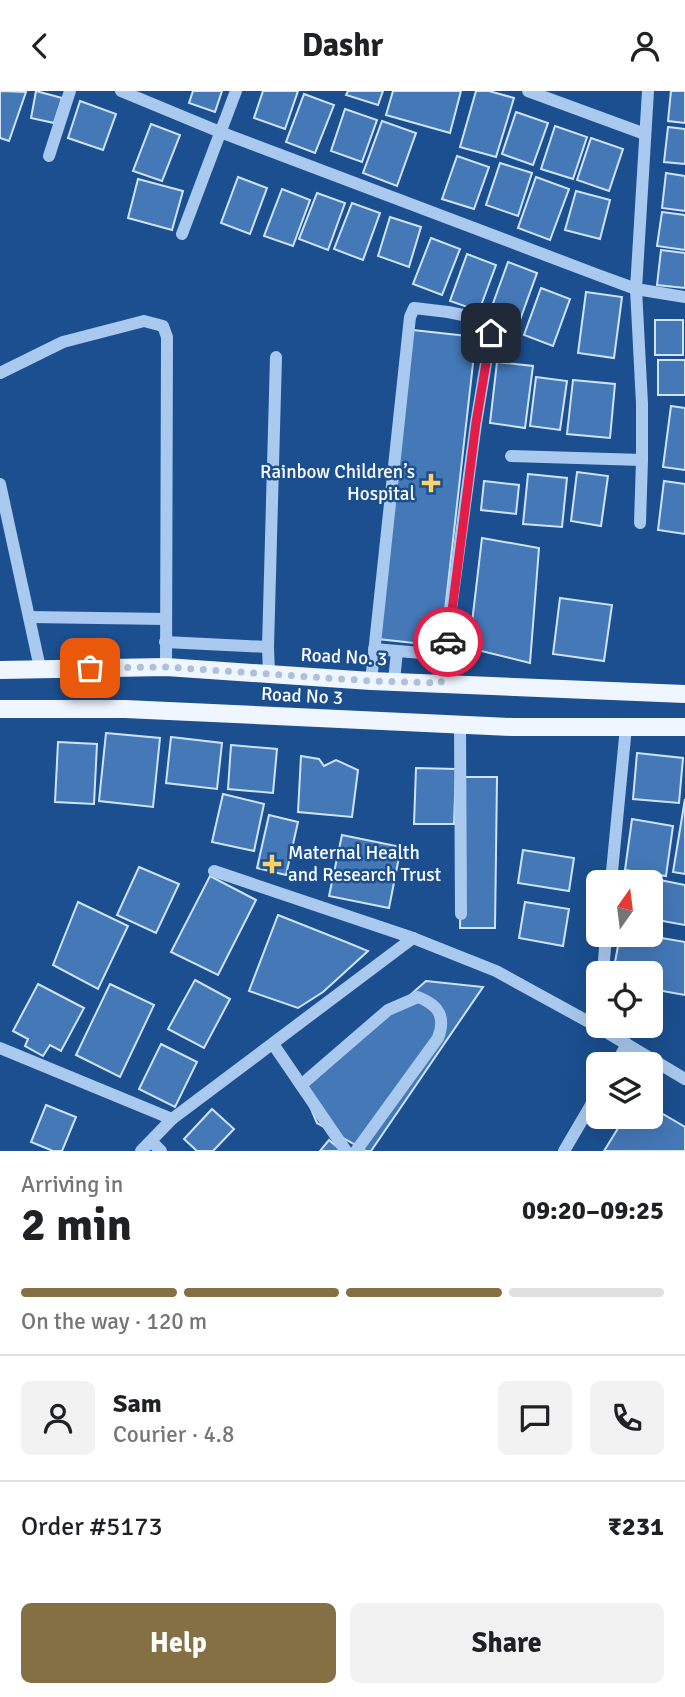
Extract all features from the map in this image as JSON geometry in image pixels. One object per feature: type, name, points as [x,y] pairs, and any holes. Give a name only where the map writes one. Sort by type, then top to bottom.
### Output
[{"type":"main road","name":"Road No. 3","points":[[0,670],[166,667],[371,681],[685,694]]},
{"type":"main road","name":"Road No 3","points":[[0,709],[125,709],[460,725],[685,727]]},
{"type":"street","points":[[49,156],[70,91]]},
{"type":"street","points":[[121,91],[220,132],[636,289],[685,297]]},
{"type":"street","points":[[182,234],[236,91]]},
{"type":"street","points":[[528,91],[645,134]]},
{"type":"street","points":[[640,523],[642,404],[636,289],[648,91]]},
{"type":"street","points":[[371,681],[410,317],[414,308],[483,319],[491,333],[476,423],[441,683]]},
{"type":"street","points":[[0,373],[63,342],[144,321],[163,326],[167,337],[166,667]]},
{"type":"street","points":[[269,674],[276,357]]},
{"type":"street","points":[[511,456],[642,460]]},
{"type":"street","points":[[0,484],[40,668]]},
{"type":"street","points":[[30,617],[166,619]]},
{"type":"street","points":[[165,642],[268,647]]},
{"type":"street","points":[[374,649],[446,655]]},
{"type":"street","points":[[394,681],[397,651]]},
{"type":"street","points":[[460,725],[461,914]]},
{"type":"street","points":[[612,870],[626,727]]},
{"type":"street","points":[[214,871],[413,938],[496,971],[586,1017]]},
{"type":"street","points":[[141,1151],[172,1119],[413,938]]},
{"type":"street","points":[[301,1085],[388,1010],[418,997],[431,1002],[441,1018],[442,1027],[438,1038],[356,1151]]},
{"type":"street","points":[[619,1038],[685,1079]]},
{"type":"street","points":[[272,1044],[346,1151]]},
{"type":"street","points":[[623,1052],[627,1044]]},
{"type":"street","points":[[0,1048],[172,1119]]},
{"type":"street","points":[[564,1151],[586,1113]]},
{"type":"street","points":[[151,1141],[161,1151]]},
{"type":"building","points":[[0,91],[26,92],[9,141],[0,138]]},
{"type":"building","points":[[36,91],[62,98],[54,123],[31,118]]},
{"type":"building","points":[[193,91],[222,91],[215,112],[189,103]]},
{"type":"building","points":[[263,91],[298,91],[285,129],[254,118]]},
{"type":"building","points":[[348,91],[383,91],[378,105],[346,95]]},
{"type":"building","points":[[393,91],[461,91],[450,133],[386,115]]},
{"type":"building","points":[[476,91],[489,91],[514,98],[496,157],[460,147]]},
{"type":"building","points":[[671,91],[685,91],[685,123],[668,121]]},
{"type":"building","points":[[304,94],[334,105],[315,153],[286,142]]},
{"type":"building","points":[[80,101],[116,114],[103,150],[68,138]]},
{"type":"building","points":[[345,109],[377,120],[362,162],[331,151]]},
{"type":"building","points":[[516,112],[548,123],[533,165],[502,154]]},
{"type":"building","points":[[382,121],[416,133],[397,186],[363,173]]},
{"type":"building","points":[[151,124],[180,135],[162,181],[133,171]]},
{"type":"building","points":[[555,126],[587,137],[573,179],[541,169]]},
{"type":"building","points":[[668,127],[685,129],[685,164],[664,162]]},
{"type":"building","points":[[591,138],[623,149],[609,191],[577,180]]},
{"type":"building","points":[[457,156],[489,167],[474,209],[442,199]]},
{"type":"building","points":[[500,163],[532,173],[518,216],[486,205]]},
{"type":"building","points":[[666,173],[685,176],[685,211],[662,208]]},
{"type":"building","points":[[238,177],[267,188],[250,234],[221,223]]},
{"type":"building","points":[[536,177],[569,189],[550,240],[518,228]]},
{"type":"building","points":[[138,179],[183,191],[172,230],[128,218]]},
{"type":"building","points":[[282,189],[310,200],[293,246],[264,236]]},
{"type":"building","points":[[576,191],[610,200],[600,239],[565,230]]},
{"type":"building","points":[[317,193],[345,203],[328,250],[299,239]]},
{"type":"building","points":[[352,203],[380,213],[363,260],[334,249]]},
{"type":"building","points":[[662,212],[685,215],[685,250],[657,246]]},
{"type":"building","points":[[390,217],[421,227],[409,267],[378,256]]},
{"type":"building","points":[[431,238],[460,249],[442,295],[413,284]]},
{"type":"building","points":[[661,250],[685,253],[685,288],[657,285]]},
{"type":"building","points":[[467,254],[496,265],[479,311],[450,301]]},
{"type":"building","points":[[508,262],[537,273],[520,320],[491,309]]},
{"type":"building","points":[[541,288],[570,299],[553,346],[524,335]]},
{"type":"building","points":[[586,292],[622,297],[614,358],[578,353]]},
{"type":"building","points":[[655,320],[683,320],[683,355],[655,355]]},
{"type":"building","points":[[413,330],[476,337],[441,646],[378,639]]},
{"type":"building","points":[[658,360],[685,360],[685,395],[658,395]]},
{"type":"building","points":[[497,362],[533,366],[525,428],[490,423]]},
{"type":"building","points":[[536,377],[567,381],[560,430],[530,426]]},
{"type":"building","points":[[573,380],[615,384],[610,438],[567,434]]},
{"type":"building","points":[[671,406],[685,408],[685,470],[663,467]]},
{"type":"building","points":[[577,472],[608,476],[601,526],[571,521]]},
{"type":"building","points":[[528,474],[567,478],[562,527],[523,524]]},
{"type":"building","points":[[484,481],[519,485],[516,514],[481,510]]},
{"type":"building","points":[[664,481],[685,484],[685,534],[658,530]]},
{"type":"building","points":[[482,538],[539,548],[530,663],[469,648]]},
{"type":"building","points":[[560,598],[612,605],[604,661],[553,654]]},
{"type":"building","points":[[106,733],[160,738],[153,807],[99,801]]},
{"type":"building","points":[[171,737],[222,743],[217,789],[166,783]]},
{"type":"building","points":[[58,742],[97,744],[94,804],[55,802]]},
{"type":"building","points":[[231,745],[277,749],[273,793],[228,789]]},
{"type":"building","points":[[637,753],[683,758],[679,803],[633,799]]},
{"type":"building","points":[[301,756],[319,759],[324,766],[336,760],[358,770],[352,817],[298,812]]},
{"type":"building","points":[[416,768],[456,769],[454,824],[414,824]]},
{"type":"building","points":[[463,777],[497,777],[495,928],[460,928]]},
{"type":"building","points":[[223,794],[264,804],[254,851],[212,842]]},
{"type":"building","points":[[685,799],[685,874],[673,872]]},
{"type":"building","points":[[269,815],[298,822],[286,875],[257,868]]},
{"type":"building","points":[[632,819],[673,826],[666,876],[663,876],[663,870],[625,870]]},
{"type":"building","points":[[342,835],[401,847],[389,908],[329,896]]},
{"type":"building","points":[[523,850],[574,858],[569,891],[518,883]]},
{"type":"building","points":[[139,867],[179,884],[156,933],[117,915]]},
{"type":"building","points":[[210,876],[256,900],[218,975],[171,952]]},
{"type":"building","points":[[663,881],[685,885],[685,925],[663,921]]},
{"type":"building","points":[[78,902],[128,926],[98,989],[53,965]]},
{"type":"building","points":[[525,902],[569,909],[563,946],[519,938]]},
{"type":"building","points":[[278,915],[368,951],[323,992],[298,1008],[249,991]]},
{"type":"building","points":[[663,938],[685,942],[685,995],[663,991],[663,961],[615,961],[618,947],[663,947]]},
{"type":"building","points":[[195,980],[230,999],[204,1048],[168,1029]]},
{"type":"building","points":[[426,981],[483,987],[371,1151],[366,1151],[317,1123],[303,1090]]},
{"type":"building","points":[[38,984],[84,1008],[61,1051],[50,1045],[43,1056],[25,1046],[28,1039],[13,1031]]},
{"type":"building","points":[[110,984],[154,1005],[120,1077],[76,1055]]},
{"type":"building","points":[[161,1044],[197,1062],[175,1107],[139,1089]]},
{"type":"building","points":[[46,1105],[76,1117],[62,1151],[53,1151],[31,1142]]},
{"type":"building","points":[[212,1109],[234,1129],[213,1151],[197,1151],[184,1139]]},
{"type":"building","points":[[663,1114],[685,1127],[685,1151],[604,1151],[618,1129],[663,1129]]},
{"type":"building","points":[[329,1140],[342,1151],[320,1151]]},
{"type":"way so far","points":[[90,668],[166,667],[441,683],[448,642]]},
{"type":"place","name":"Rainbow Children’s Hospital","points":[[431,483]]},
{"type":"place","name":"Maternal Health and Research Trust","points":[[272,864]]},
{"type":"route","points":[[448,642],[476,423],[491,333]]}]
